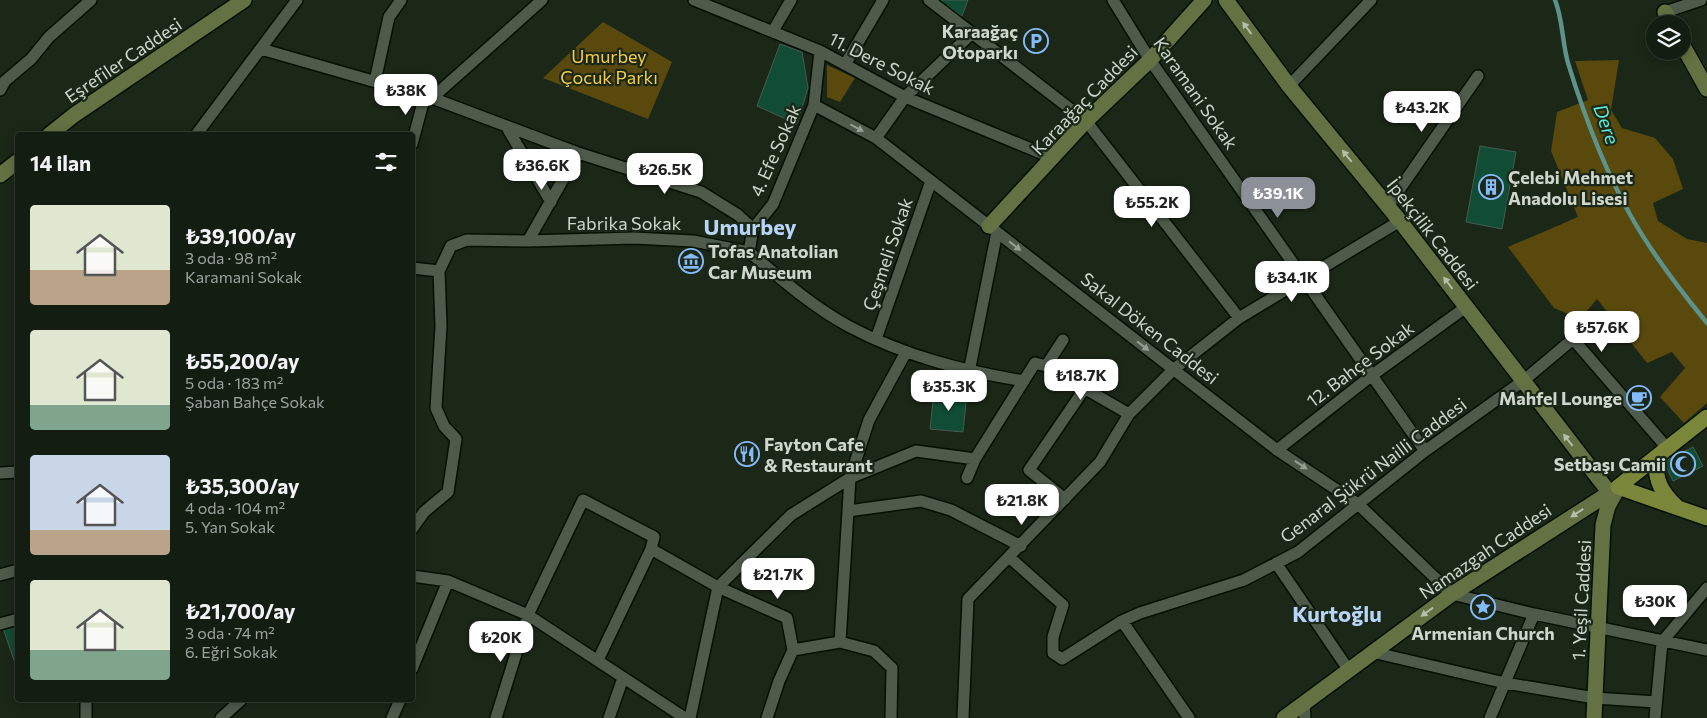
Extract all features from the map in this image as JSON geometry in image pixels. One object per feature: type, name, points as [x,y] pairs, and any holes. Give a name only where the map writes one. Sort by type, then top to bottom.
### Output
[{"type":"main road","name":"Eşrefiler Caddesi","points":[[53,132],[74,115],[244,0]]},
{"type":"main road","name":"Karaağaç Caddesi","points":[[993,229],[1086,121],[1150,60],[1204,0]]},
{"type":"main road","name":"İpekçilik Caddesi","points":[[1226,0],[1289,86],[1400,220],[1523,382],[1614,489]]},
{"type":"main road","points":[[1691,60],[1707,88]]},
{"type":"main road","points":[[0,175],[15,162]]},
{"type":"main road","name":"Namazgah Caddesi","points":[[1284,718],[1304,711],[1348,669],[1452,594],[1614,489],[1656,459],[1707,417]]},
{"type":"main road","points":[[1656,459],[1655,476],[1664,495],[1679,508]]},
{"type":"main road","points":[[1614,489],[1707,518]]},
{"type":"main road","name":"1. Yeşil Caddesi","points":[[1594,718],[1603,525],[1614,489]]},
{"type":"street","points":[[0,90],[5,81],[31,59],[49,37],[91,0]]},
{"type":"street","points":[[198,132],[297,0]]},
{"type":"street","points":[[374,81],[389,17],[401,0]]},
{"type":"street","points":[[415,135],[428,97],[542,0]]},
{"type":"street","name":"11. Dere Sokak","points":[[694,0],[820,51],[846,63],[905,97],[1053,158]]},
{"type":"street","points":[[773,31],[791,0]]},
{"type":"street","points":[[846,63],[883,0]]},
{"type":"street","points":[[928,0],[1086,121],[1239,318]]},
{"type":"street","name":"Karamani Sokak","points":[[1113,0],[1150,60],[1425,451]]},
{"type":"street","points":[[1289,86],[1371,0]]},
{"type":"street","points":[[1674,15],[1701,0]]},
{"type":"street","points":[[876,138],[905,97],[972,33]]},
{"type":"street","points":[[261,49],[428,97],[578,153],[701,192],[738,215],[753,229],[750,252],[789,286],[849,326],[906,352],[969,372],[1024,381]]},
{"type":"street","name":"4. Efe Sokak","points":[[753,229],[773,204],[814,105],[820,51]]},
{"type":"street","points":[[1388,206],[1478,76]]},
{"type":"street","name":"Sakal Döken Caddesi","points":[[814,105],[876,138],[1278,450],[1358,504],[1452,594]]},
{"type":"street","points":[[506,126],[551,202]]},
{"type":"street","points":[[528,242],[578,153]]},
{"type":"street","name":"Çeşmeli Sokak","points":[[876,339],[931,181]]},
{"type":"street","points":[[963,718],[968,599],[1100,462],[1130,414],[1174,370],[1239,318],[1305,280],[1400,220]]},
{"type":"street","points":[[969,372],[993,229]]},
{"type":"street","name":"Fabrika Sokak","points":[[439,271],[451,246],[467,240],[528,242],[634,238],[693,241],[750,252]]},
{"type":"street","points":[[415,268],[439,271],[441,326],[436,408],[444,426],[456,439],[448,492],[424,512],[415,525]]},
{"type":"street","name":"12. Bahçe Sokak","points":[[1278,450],[1371,376],[1466,307]]},
{"type":"street","name":"Genaral Şükrü Nailli Caddesi","points":[[1009,558],[1063,605],[1053,637],[1053,653],[1062,659],[1140,613],[1244,580],[1298,552],[1425,451],[1523,382],[1573,339],[1668,449]]},
{"type":"street","points":[[1046,366],[1063,340]]},
{"type":"street","points":[[840,642],[850,478],[868,420],[906,352]]},
{"type":"street","points":[[967,478],[975,459],[1035,363],[1046,366],[1130,414]]},
{"type":"street","points":[[1065,499],[1029,470],[1085,388]]},
{"type":"street","points":[[690,718],[718,587],[791,515],[850,478],[916,451],[975,459]]},
{"type":"street","points":[[0,472],[15,472]]},
{"type":"street","points":[[496,718],[528,615],[583,500],[654,537],[651,549],[598,660]]},
{"type":"street","points":[[848,511],[921,501],[951,510],[1021,546]]},
{"type":"street","points":[[651,549],[718,587],[787,618],[793,650],[779,681],[767,718]]},
{"type":"street","points":[[1276,563],[1348,669]]},
{"type":"street","points":[[0,575],[15,571]]},
{"type":"street","points":[[415,576],[448,581],[528,615],[685,718]]},
{"type":"street","points":[[415,662],[448,581]]},
{"type":"street","points":[[1655,718],[1662,642],[1707,588]]},
{"type":"street","points":[[1452,594],[1534,614],[1707,650]]},
{"type":"street","points":[[1490,718],[1534,614]]},
{"type":"street","points":[[0,624],[15,620]]},
{"type":"street","points":[[1122,622],[1189,718]]},
{"type":"street","points":[[793,650],[840,642],[874,651],[892,668],[891,718]]},
{"type":"street","points":[[1372,652],[1505,683],[1595,698],[1656,702]]},
{"type":"street","points":[[609,718],[623,678]]},
{"type":"street","points":[[86,702],[86,718]]},
{"type":"street","points":[[221,718],[239,702]]},
{"type":"street","points":[[392,718],[399,702]]},
{"type":"green space","name":"Umurbey Çocuk Parkı","points":[[603,22],[672,62],[648,119],[543,78]]},
{"type":"green space","points":[[1619,60],[1611,110],[1622,128],[1655,138],[1673,159],[1683,189],[1653,203],[1658,221],[1687,239],[1707,243],[1707,403],[1684,423],[1660,397],[1685,368],[1672,352],[1647,363],[1597,299],[1580,319],[1554,308],[1508,247],[1578,217],[1551,151],[1557,112],[1588,100],[1575,61]]},
{"type":"green space","points":[[827,65],[855,78],[840,102],[827,97]]},
{"type":"building","points":[[939,0],[968,0],[962,16]]},
{"type":"building","points":[[780,44],[802,52],[808,88],[797,124],[757,106]]},
{"type":"building","name":"Çelebi Mehmet Anadolu Lisesi","points":[[1480,146],[1516,152],[1502,229],[1466,222]]},
{"type":"building","points":[[934,391],[967,394],[963,432],[930,429]]},
{"type":"building","name":"Setbaşı Camii","points":[[1693,447],[1703,466],[1673,481],[1664,462]]},
{"type":"building","points":[[15,624],[15,663],[3,628]]},
{"type":"waterway","name":"Dere","points":[[1555,0],[1560,15],[1566,55],[1574,83],[1588,123],[1613,181],[1632,218],[1658,259],[1707,323]]},
{"type":"place","name":"Karaağaç Otoparkı","points":[[1036,41]]},
{"type":"place","name":"Çelebi Mehmet Anadolu Lisesi","points":[[1491,187]]},
{"type":"place","name":"Tofas Anatolian Car Museum","points":[[691,261]]},
{"type":"place","name":"Mahfel Lounge","points":[[1639,398]]},
{"type":"place","name":"Fayton Cafe & Restaurant","points":[[747,454]]},
{"type":"place","name":"Setbaşı Camii","points":[[1683,464]]},
{"type":"place","name":"Armenian Church","points":[[1483,607]]},
{"type":"district","name":"Umurbey","points":[[750,226]]},
{"type":"district","name":"Kurtoğlu","points":[[1337,613]]}]
